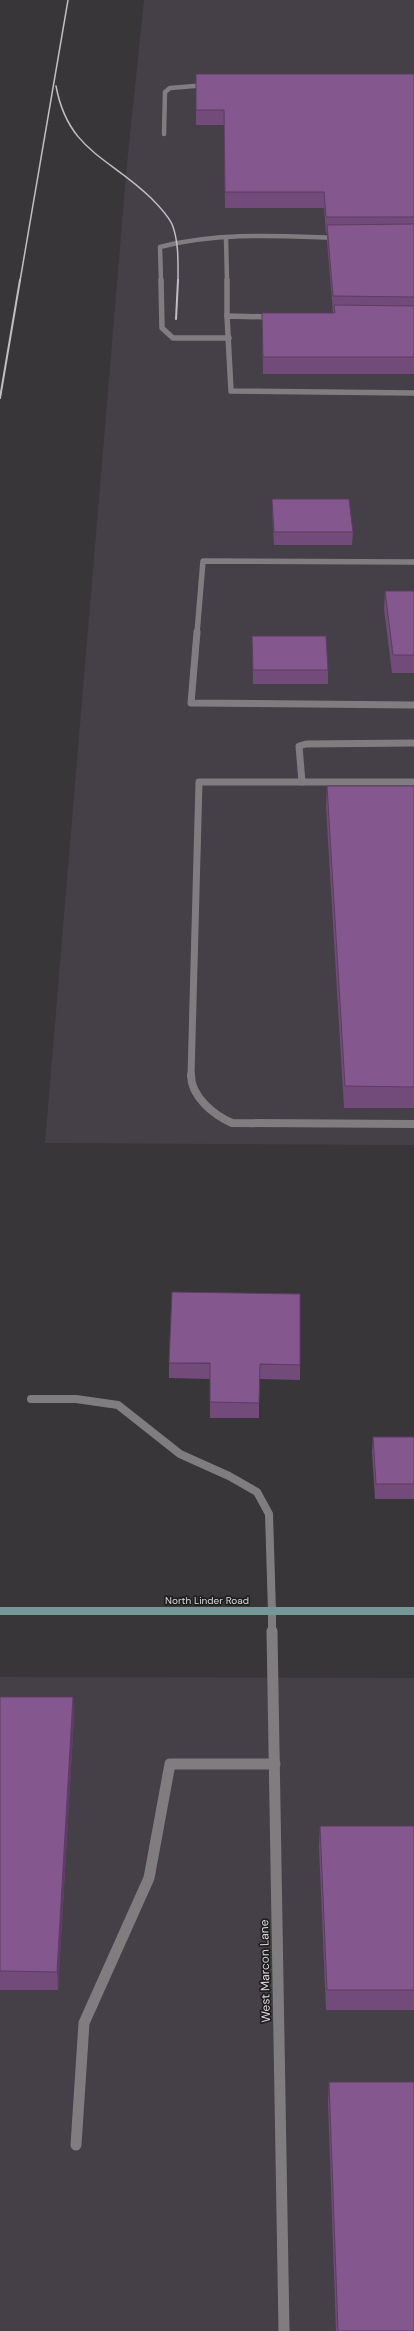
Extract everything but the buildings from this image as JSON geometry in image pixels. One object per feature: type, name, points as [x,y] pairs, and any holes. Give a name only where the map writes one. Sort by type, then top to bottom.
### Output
[{"type":"main road","name":"North Linder Road","points":[[0,1611],[414,1611]]},
{"type":"street","points":[[164,134],[165,92],[170,88],[209,85]]},
{"type":"street","points":[[228,338],[174,338],[162,328],[160,247],[176,242],[226,237],[342,238]]},
{"type":"street","points":[[226,237],[228,338],[231,391],[414,393]]},
{"type":"street","points":[[228,316],[274,317]]},
{"type":"street","points":[[414,562],[203,561],[191,702],[414,705]]},
{"type":"street","points":[[302,782],[299,746],[306,744],[414,744]]},
{"type":"street","points":[[414,782],[199,782],[191,1078],[206,1108],[215,1116],[232,1123],[414,1124]]},
{"type":"street","name":"West Marcon Lane","points":[[31,1399],[76,1399],[118,1405],[180,1454],[229,1476],[257,1492],[269,1514],[275,1764],[284,2331]]},
{"type":"street","points":[[76,2145],[84,2023],[149,1878],[170,1764],[275,1764]]},
{"type":"shaded area","points":[[144,0],[414,0],[414,1145],[45,1143],[127,164]]},
{"type":"shaded area","points":[[0,1677],[414,1678],[414,2331],[0,2331]]},
{"type":"railway","points":[[20,281],[68,0]]},
{"type":"railway","points":[[56,86],[62,108],[70,125],[80,139],[92,151],[151,198],[170,220],[177,245],[178,280]]},
{"type":"railway","points":[[0,398],[20,280]]},
{"type":"railway","points":[[176,319],[178,280]]}]
